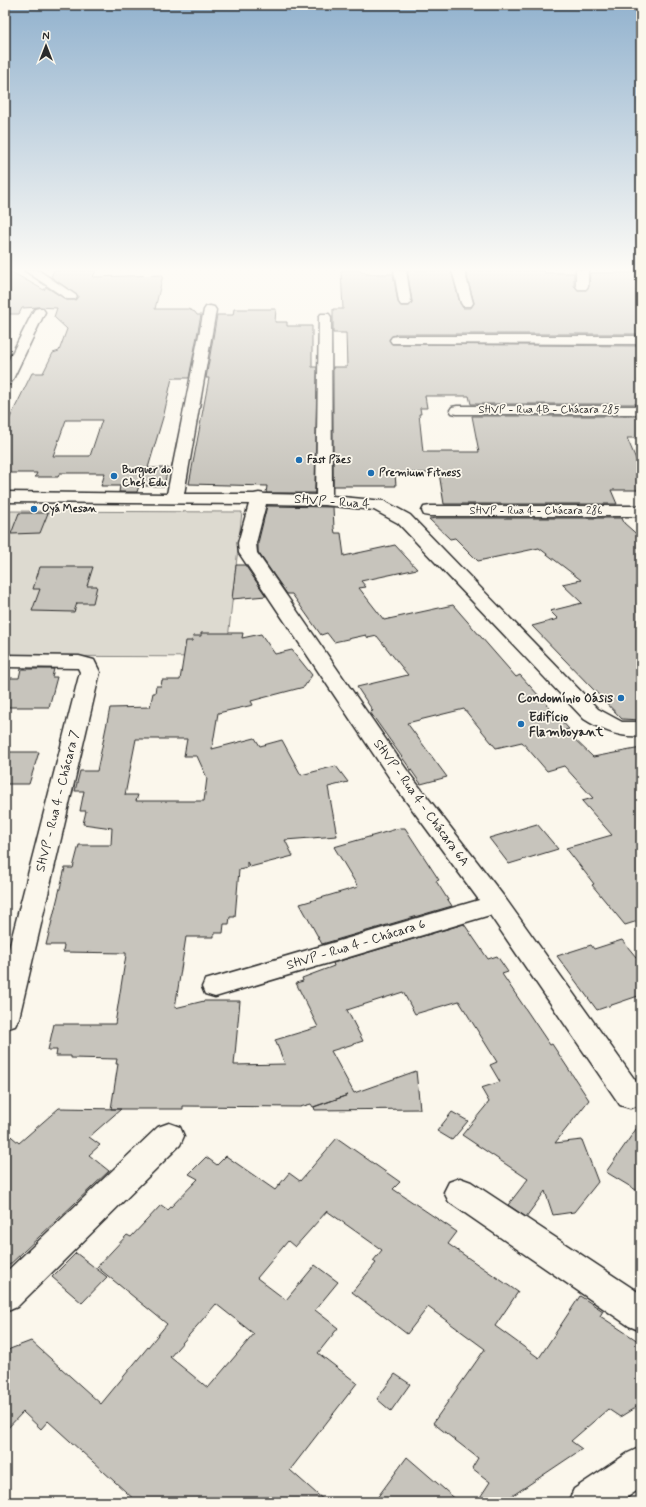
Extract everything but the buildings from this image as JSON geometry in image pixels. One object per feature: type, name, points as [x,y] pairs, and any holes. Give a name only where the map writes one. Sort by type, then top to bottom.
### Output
[{"type":"street","points":[[5,381],[25,340]]},
{"type":"street","points":[[175,498],[204,340]]},
{"type":"street","points":[[324,500],[325,340]]},
{"type":"street","name":"SHVP - Rua 4B - Chácara 285","points":[[457,410],[641,410]]},
{"type":"street","name":"SHVP - Rua 4","points":[[5,497],[259,498],[324,500],[378,505],[404,519],[591,714],[616,728],[626,730],[641,729]]},
{"type":"street","name":"SHVP - Rua 4 - Chácara 6A","points":[[259,498],[247,543],[248,553],[403,781],[496,904],[630,1096]]},
{"type":"street","name":"SHVP - Rua 4 - Chácara 286","points":[[430,511],[641,511]]},
{"type":"street","name":"SHVP - Rua 4 - Chácara 7","points":[[5,661],[79,662],[86,664],[90,672],[5,1018]]},
{"type":"street","name":"SHVP - Rua 4 - Chácara 6","points":[[216,987],[496,904]]},
{"type":"street","points":[[5,1296],[170,1136]]},
{"type":"street","points":[[460,1192],[641,1314]]},
{"type":"street","points":[[586,1502],[641,1466]]},
{"type":"shaded area","points":[[5,511],[242,512],[226,657],[5,656]]},
{"type":"place","name":"Fast Pães","points":[[299,460]]},
{"type":"place","name":"Premium Fitness","points":[[371,473]]},
{"type":"place","name":"Burguer do Chef Edu","points":[[114,476]]},
{"type":"place","name":"Oyá Mesan","points":[[34,509]]},
{"type":"place","name":"Condomínio Oásis","points":[[621,698]]},
{"type":"place","name":"Edifício Flamboyant","points":[[521,724]]}]
